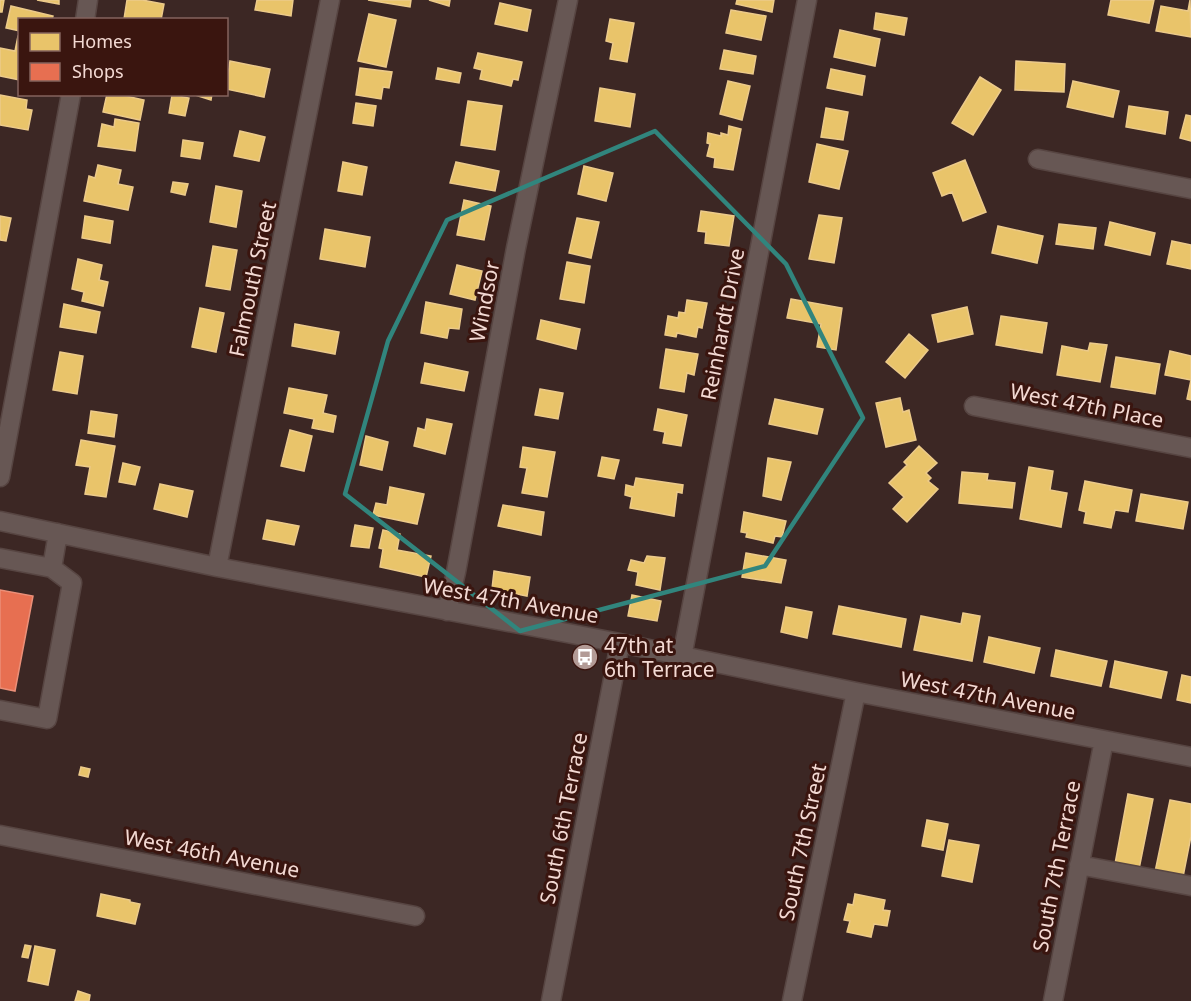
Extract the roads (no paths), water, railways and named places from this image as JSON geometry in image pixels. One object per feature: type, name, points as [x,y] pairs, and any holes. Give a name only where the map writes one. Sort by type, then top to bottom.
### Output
[{"type":"street","points":[[85,18],[88,0]]},
{"type":"street","name":"Falmouth Street","points":[[217,567],[330,0]]},
{"type":"street","name":"Windsor","points":[[447,611],[459,560],[516,248],[568,0]]},
{"type":"street","name":"Reinhardt Drive","points":[[682,657],[807,0]]},
{"type":"street","points":[[0,477],[71,96]]},
{"type":"street","points":[[1038,159],[1191,189]]},
{"type":"street","name":"West 47th Place","points":[[974,406],[1191,448]]},
{"type":"street","name":"West 47th Avenue","points":[[0,521],[217,567],[620,643],[856,692],[1191,757]]},
{"type":"street","points":[[52,568],[58,533]]},
{"type":"street","points":[[0,558],[52,568],[72,583],[47,719],[0,710]]},
{"type":"street","name":"South 6th Terrace","points":[[551,1001],[620,643]]},
{"type":"street","name":"South 7th Street","points":[[792,1001],[856,692]]},
{"type":"street","name":"South 7th Terrace","points":[[1053,1001],[1104,740]]},
{"type":"street","name":"West 46th Avenue","points":[[0,835],[415,916]]},
{"type":"street","points":[[1079,865],[1191,886]]},
{"type":"place","name":"47th at 6th Terrace","points":[[585,657]]}]
